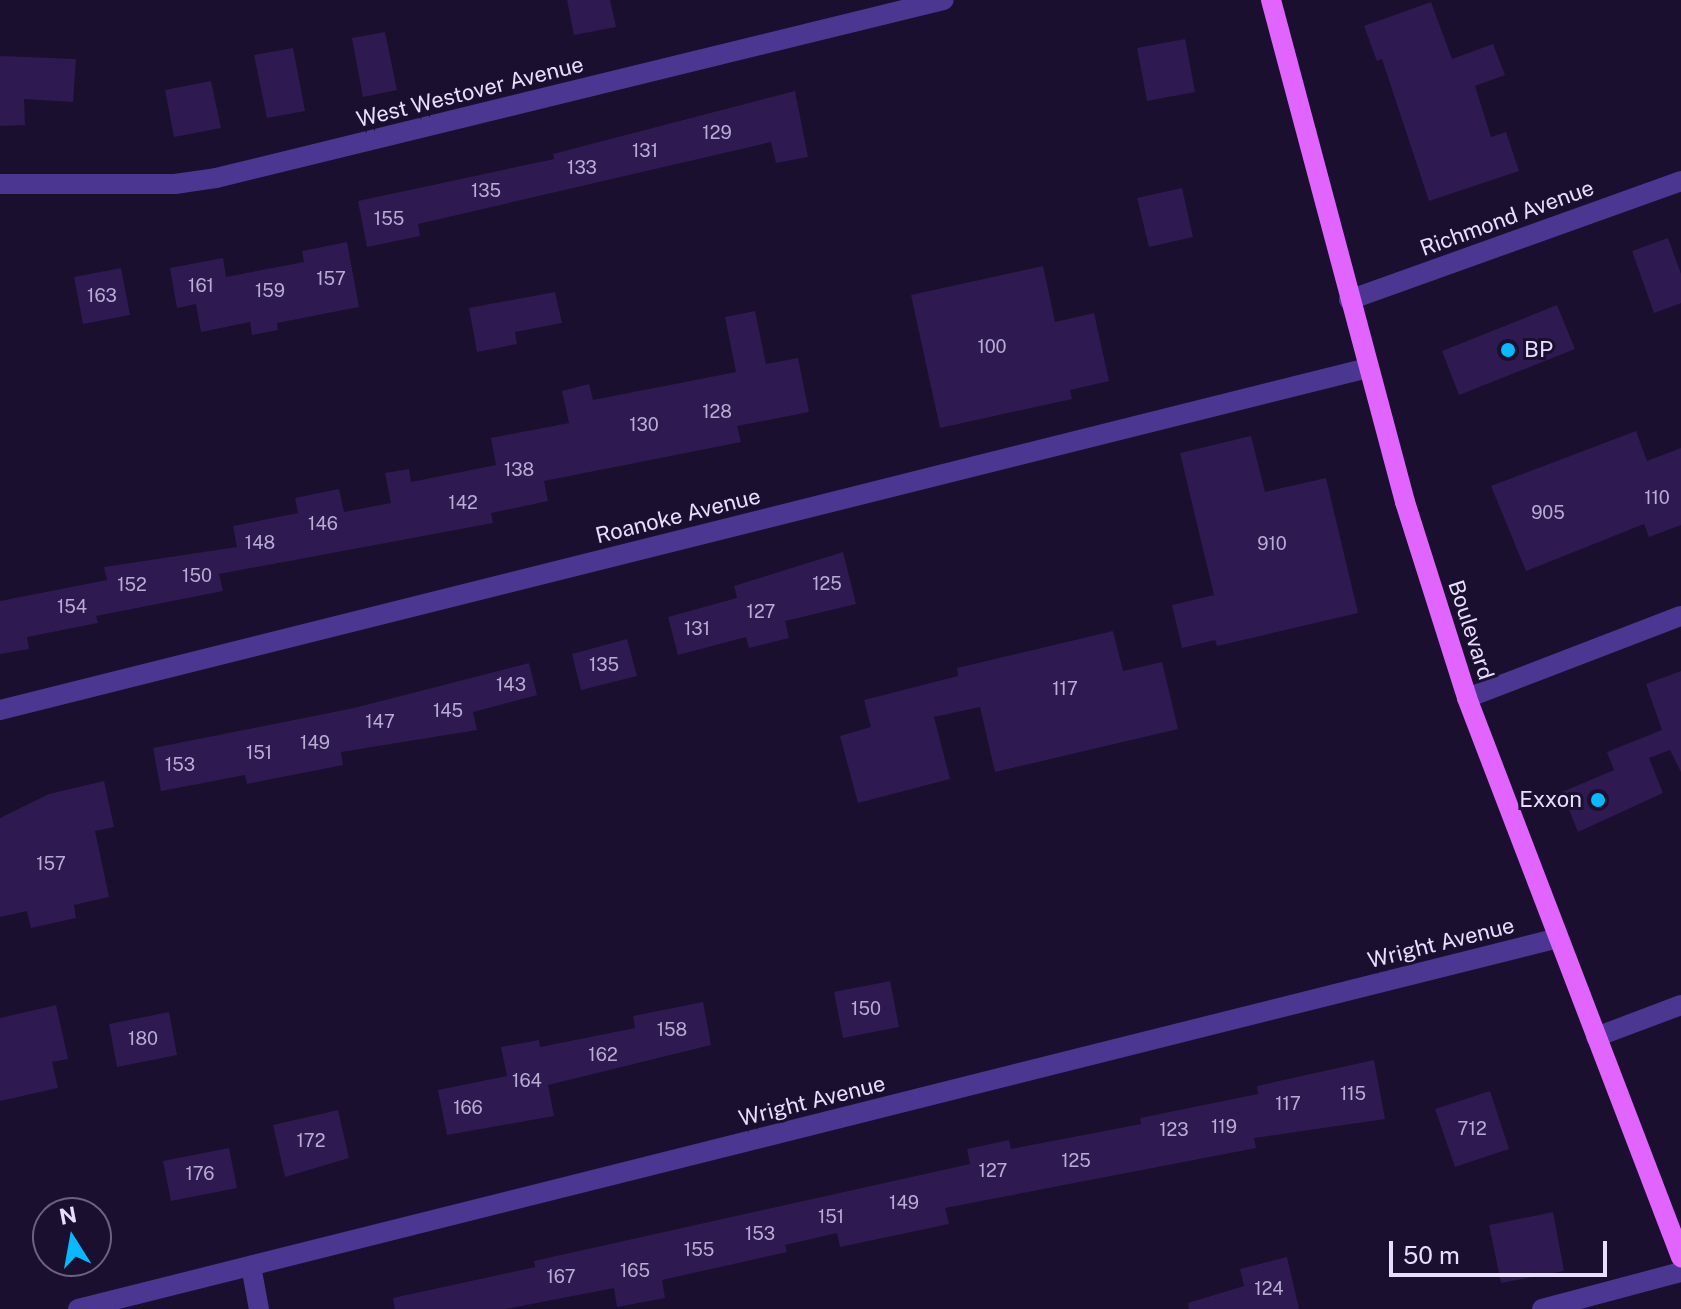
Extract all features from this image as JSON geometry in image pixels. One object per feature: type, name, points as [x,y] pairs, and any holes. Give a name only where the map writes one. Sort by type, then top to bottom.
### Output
[{"type":"main road","name":"Boulevard","points":[[1271,0],[1368,368],[1467,698],[1681,1257]]},
{"type":"street","name":"West Westover Avenue","points":[[0,184],[216,178],[944,0]]},
{"type":"street","name":"Richmond Avenue","points":[[1349,300],[1681,181]]},
{"type":"street","name":"Roanoke Avenue","points":[[0,710],[1368,368]]},
{"type":"street","points":[[1467,698],[1681,616]]},
{"type":"street","name":"Wright Avenue","points":[[78,1309],[1558,938]]},
{"type":"street","points":[[1596,1037],[1681,1005]]},
{"type":"street","points":[[251,1266],[259,1309]]},
{"type":"street","points":[[1542,1309],[1681,1272]]},
{"type":"building","points":[[567,0],[610,0],[616,27],[574,35]]},
{"type":"building","points":[[1431,2],[1452,59],[1493,44],[1505,75],[1475,86],[1491,137],[1506,132],[1519,171],[1429,201],[1382,59],[1377,61],[1364,26]]},
{"type":"building","points":[[385,32],[397,90],[363,97],[352,38]]},
{"type":"building","points":[[1185,39],[1195,92],[1147,101],[1137,48]]},
{"type":"building","points":[[293,48],[305,111],[267,118],[254,55]]},
{"type":"building","points":[[0,56],[76,59],[73,102],[24,99],[25,125],[0,126]]},
{"type":"building","points":[[211,81],[221,128],[174,137],[165,90]]},
{"type":"building","points":[[795,91],[808,157],[776,163],[771,142],[418,224],[420,236],[367,247],[358,201],[554,159],[553,154]]},
{"type":"building","points":[[1182,188],[1193,237],[1149,247],[1137,198]]},
{"type":"building","points":[[1668,238],[1681,274],[1681,303],[1654,313],[1632,251]]},
{"type":"building","points":[[347,242],[359,307],[277,323],[278,330],[252,335],[250,322],[201,332],[196,304],[177,308],[170,268],[223,258],[226,277],[304,262],[302,251]]},
{"type":"building","points":[[1043,266],[1055,322],[1094,313],[1109,381],[1070,390],[1072,399],[940,428],[911,295]]},
{"type":"building","points":[[121,268],[130,315],[83,324],[74,277]]},
{"type":"building","points":[[555,292],[562,323],[515,332],[517,344],[477,352],[469,308]]},
{"type":"building","name":"BP","points":[[1557,305],[1575,349],[1459,395],[1442,351]]},
{"type":"building","points":[[755,311],[766,364],[798,358],[809,412],[737,426],[741,442],[544,481],[548,501],[491,513],[493,523],[219,574],[223,591],[96,616],[98,623],[27,637],[29,649],[0,654],[0,601],[107,580],[104,567],[237,547],[233,526],[298,513],[295,498],[339,489],[344,512],[391,503],[385,473],[409,469],[411,482],[496,465],[491,438],[569,423],[562,391],[589,384],[593,400],[736,372],[725,317]]},
{"type":"building","points":[[1636,431],[1647,461],[1681,448],[1681,525],[1649,537],[1644,524],[1526,571],[1491,486]]},
{"type":"building","points":[[1251,436],[1265,492],[1326,478],[1358,613],[1217,646],[1215,640],[1182,648],[1172,605],[1214,595],[1180,453]]},
{"type":"building","points":[[843,552],[856,604],[785,621],[789,638],[749,648],[746,637],[678,655],[668,617],[737,598],[734,586]]},
{"type":"building","points":[[1113,631],[1123,671],[1162,662],[1178,729],[995,772],[980,707],[934,717],[950,779],[858,803],[840,736],[871,727],[864,700],[958,676],[957,668]]},
{"type":"building","points":[[627,639],[637,676],[581,690],[572,654]]},
{"type":"building","points":[[529,663],[537,695],[473,712],[477,730],[341,752],[343,765],[247,784],[245,775],[161,791],[153,748],[354,708]]},
{"type":"building","points":[[1681,671],[1681,772],[1670,750],[1649,758],[1663,793],[1578,832],[1562,792],[1614,770],[1607,752],[1662,730],[1646,684]]},
{"type":"building","points":[[104,781],[114,827],[95,831],[109,897],[74,905],[76,918],[31,928],[27,911],[0,917],[0,818],[49,794]]},
{"type":"building","points":[[890,981],[899,1027],[843,1038],[834,992]]},
{"type":"building","points":[[703,1002],[711,1045],[548,1085],[554,1116],[447,1135],[438,1090],[507,1076],[501,1047],[539,1040],[540,1047],[635,1028],[633,1016]]},
{"type":"building","points":[[56,1005],[68,1059],[52,1062],[58,1088],[0,1101],[0,1018]]},
{"type":"building","points":[[169,1012],[177,1055],[117,1067],[109,1024]]},
{"type":"building","points":[[1374,1060],[1385,1119],[1254,1138],[1256,1148],[945,1208],[949,1224],[840,1247],[837,1233],[785,1245],[787,1252],[662,1280],[665,1298],[617,1307],[614,1288],[505,1309],[395,1309],[393,1298],[535,1267],[534,1261],[970,1164],[967,1149],[1009,1140],[1011,1149],[1141,1124],[1140,1118],[1258,1094],[1257,1086]]},
{"type":"building","points":[[1490,1091],[1509,1149],[1455,1167],[1435,1109]]},
{"type":"building","points":[[338,1110],[349,1158],[285,1177],[273,1125]]},
{"type":"building","points":[[229,1148],[237,1188],[171,1201],[163,1161]]},
{"type":"building","points":[[1553,1212],[1564,1271],[1501,1283],[1489,1225]]},
{"type":"building","points":[[1287,1257],[1299,1309],[1189,1309],[1188,1303],[1244,1286],[1240,1269]]},
{"type":"place","name":"BP","points":[[1508,350]]},
{"type":"place","name":"Exxon","points":[[1598,800]]}]
